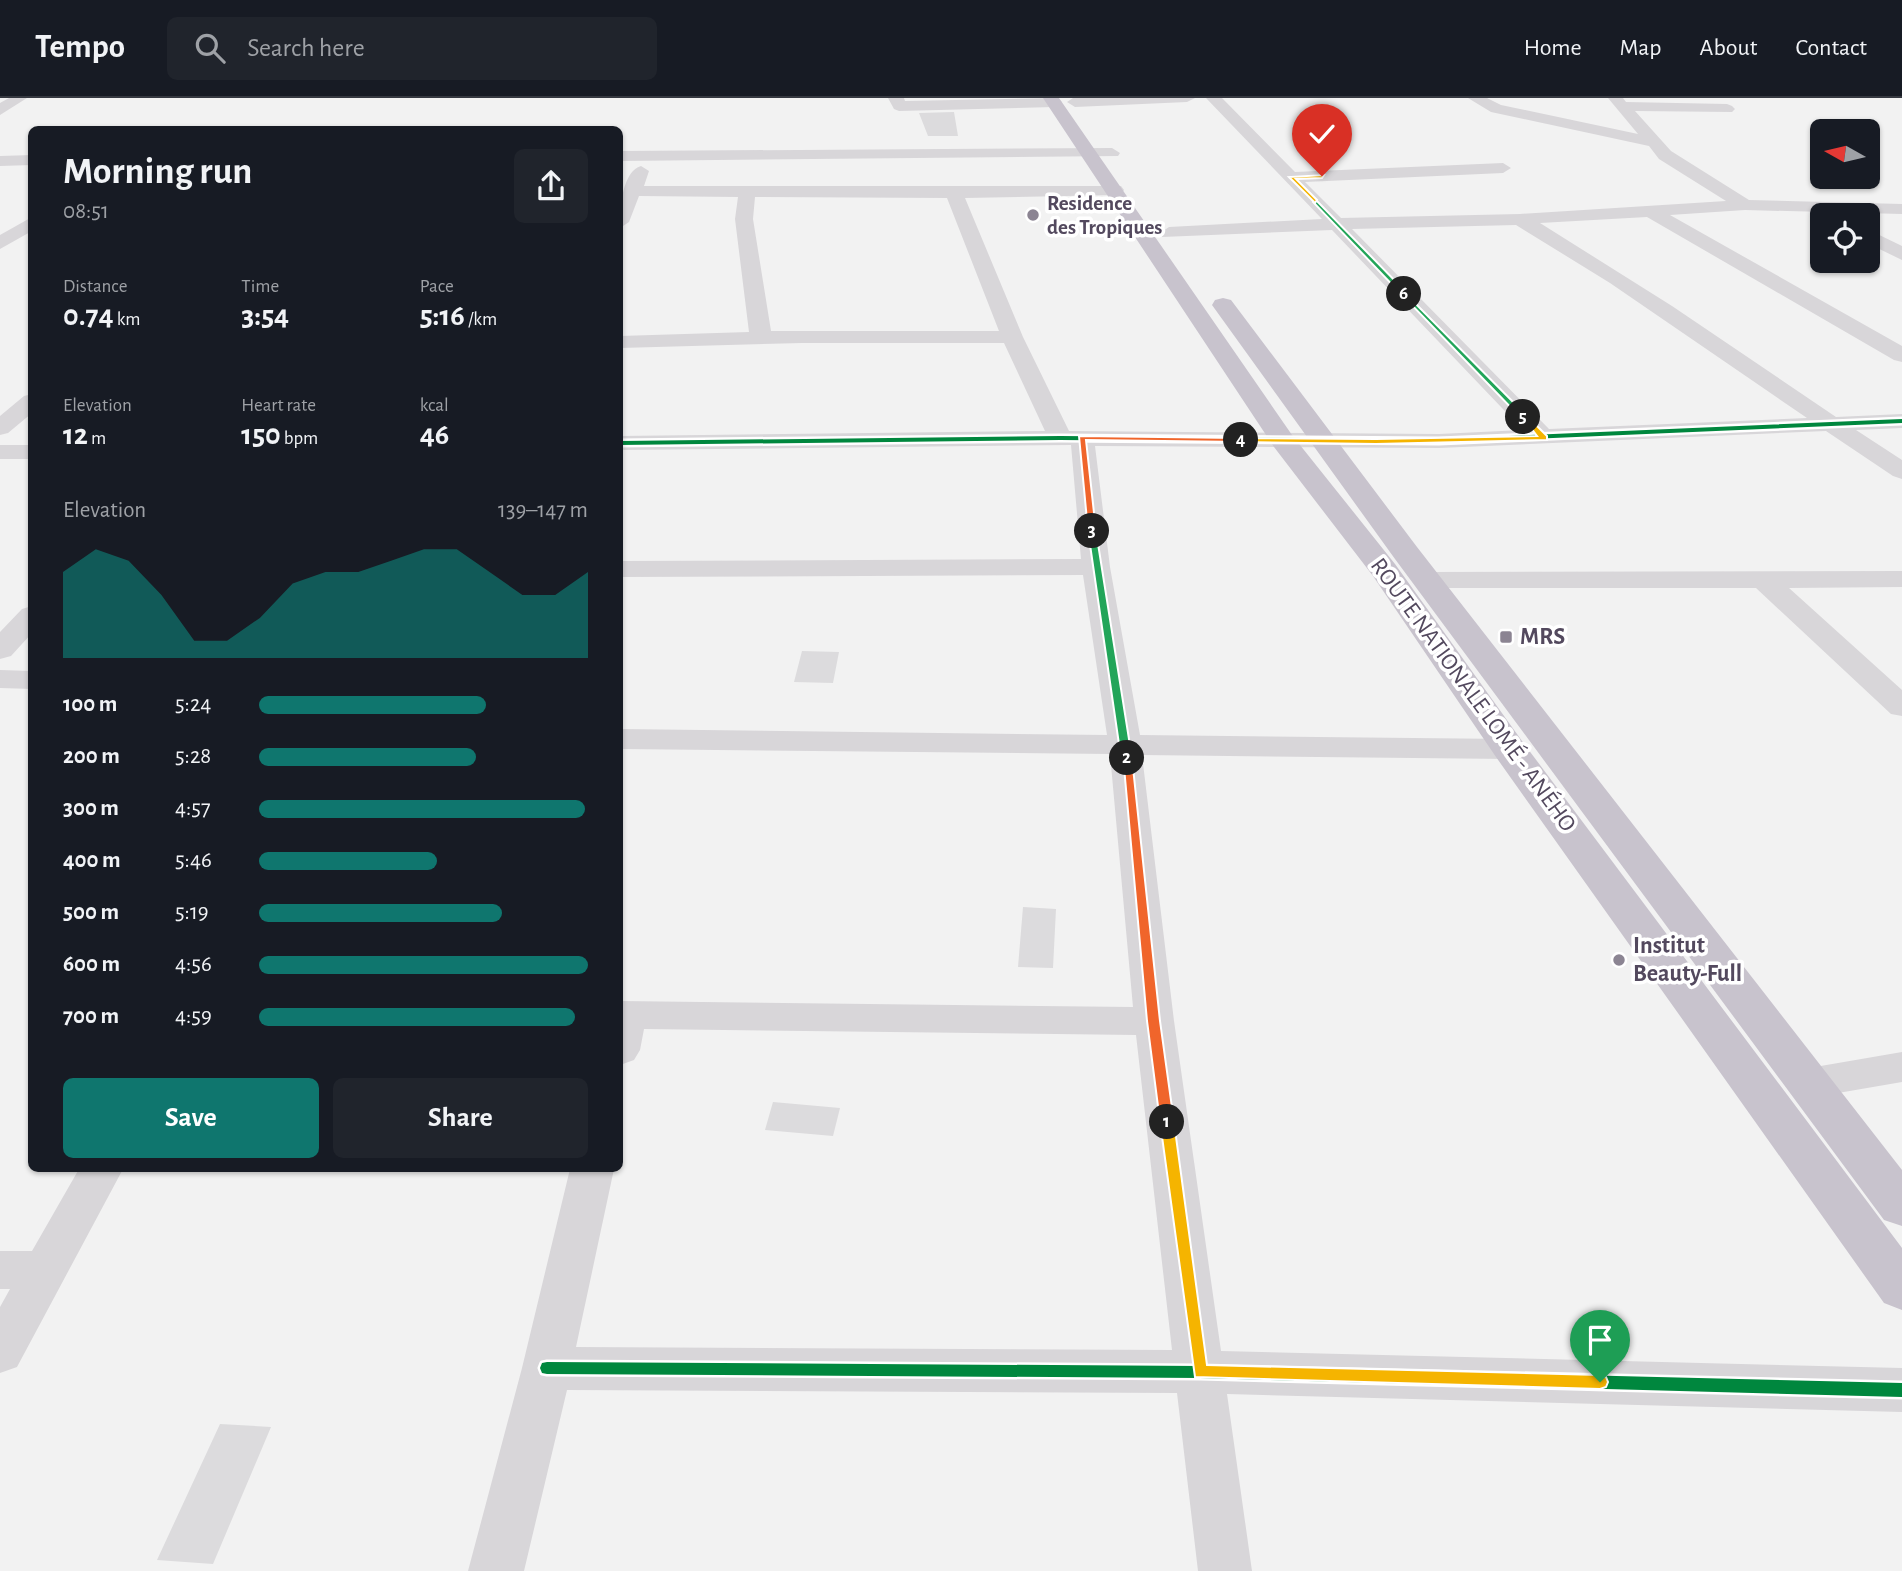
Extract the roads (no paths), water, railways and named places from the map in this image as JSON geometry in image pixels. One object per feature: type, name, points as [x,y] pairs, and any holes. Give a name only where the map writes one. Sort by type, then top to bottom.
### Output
[{"type":"highway","name":"ROUTE NATIONALE LOMÉ - ANÉHO","points":[[1063,100],[1101,153],[1169,233],[1902,1206]]},
{"type":"highway","name":"ROUTE NATIONALE LOMÉ - ANÉHO","points":[[1101,153],[1115,190],[1283,441],[1384,570],[1508,749],[1596,865],[1902,1288]]},
{"type":"street","points":[[0,110],[19,98]]},
{"type":"street","points":[[896,98],[899,106],[1187,98]]},
{"type":"street","points":[[1214,98],[1544,438]]},
{"type":"street","points":[[1476,98],[1496,109],[1650,142]]},
{"type":"street","points":[[1619,102],[1650,142],[1681,167],[1745,205]]},
{"type":"street","points":[[1619,102],[1727,109]]},
{"type":"street","points":[[623,156],[1101,153]]},
{"type":"street","points":[[623,214],[648,156]]},
{"type":"street","points":[[0,161],[28,160]]},
{"type":"street","points":[[1292,177],[1503,168]]},
{"type":"street","points":[[632,191],[954,193],[1115,190]]},
{"type":"street","points":[[747,191],[744,219],[761,338]]},
{"type":"street","points":[[954,193],[1012,337],[1071,438],[1096,567],[1125,745],[1154,1021],[1225,1571]]},
{"type":"street","points":[[1169,233],[1337,224],[1520,219],[1745,205],[1810,210]]},
{"type":"street","points":[[1880,210],[1902,209]]},
{"type":"street","points":[[1650,211],[1902,355]]},
{"type":"street","points":[[1520,219],[1655,303],[1829,424],[1902,471]]},
{"type":"street","points":[[0,243],[28,225]]},
{"type":"street","points":[[1880,242],[1902,254]]},
{"type":"street","points":[[0,249],[28,248]]},
{"type":"street","points":[[623,342],[761,338],[1012,337]]},
{"type":"street","points":[[0,428],[28,404]]},
{"type":"street","points":[[623,443],[1071,438],[1376,442],[1544,438],[1902,421]]},
{"type":"street","points":[[0,452],[28,452]]},
{"type":"street","points":[[623,569],[1096,567]]},
{"type":"street","points":[[1763,579],[1902,707]]},
{"type":"street","points":[[1429,580],[1902,579]]},
{"type":"street","points":[[0,650],[28,619]]},
{"type":"street","points":[[0,679],[28,680]]},
{"type":"street","points":[[623,739],[1508,749]]},
{"type":"street","points":[[623,1027],[1154,1021]]},
{"type":"street","points":[[1809,1083],[1902,1066]]},
{"type":"street","points":[[0,1352],[99,1172]]},
{"type":"street","points":[[496,1571],[592,1172]]},
{"type":"street","points":[[0,1270],[45,1270]]},
{"type":"street","points":[[547,1368],[1200,1372],[1902,1390]]},
{"type":"place","name":"Residence des Tropiques","points":[[1033,215]]},
{"type":"place","name":"MRS","points":[[1506,637]]},
{"type":"place","name":"Institut Beauty-Full","points":[[1619,960]]}]
